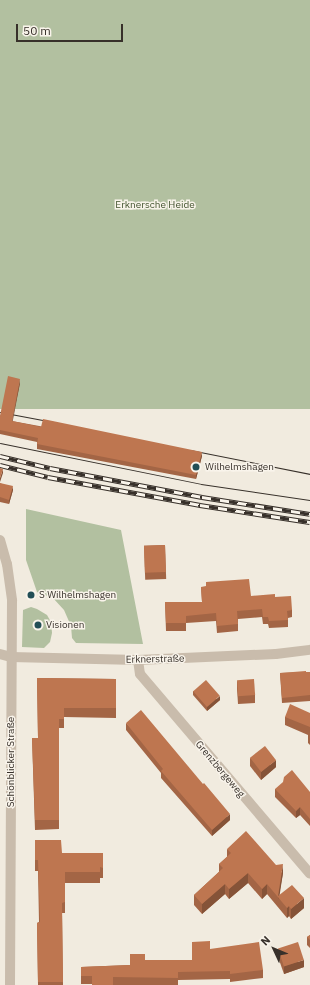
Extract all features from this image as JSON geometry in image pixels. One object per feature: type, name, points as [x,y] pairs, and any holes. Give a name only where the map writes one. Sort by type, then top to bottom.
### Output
[{"type":"street","name":"Schönblicker Straße","points":[[0,540],[7,564],[12,601],[10,985]]},
{"type":"street","name":"Erknerstraße","points":[[0,654],[11,657],[138,660],[276,654],[310,650]]},
{"type":"street","name":"Grenzbergeweg","points":[[138,660],[140,674],[310,874]]},
{"type":"green space","name":"Erknersche Heide","points":[[0,0],[310,0],[310,409],[0,409]]},
{"type":"green space","points":[[26,509],[121,530],[143,644],[76,643],[72,638],[71,626],[64,610],[53,598],[37,592],[26,560]]},
{"type":"green space","points":[[31,607],[47,615],[51,622],[52,633],[50,642],[44,648],[22,647],[23,610]]},
{"type":"building","points":[[8,376],[20,379],[12,421],[41,427],[43,419],[202,452],[196,475],[37,444],[38,438],[0,430],[0,416]]},
{"type":"building","points":[[0,468],[3,469],[0,478]]},
{"type":"building","points":[[0,483],[13,486],[9,500],[0,497]]},
{"type":"building","points":[[165,545],[166,572],[145,573],[144,546]]},
{"type":"building","points":[[249,579],[251,596],[275,594],[275,597],[291,596],[292,610],[287,611],[288,620],[269,621],[268,617],[263,617],[262,609],[237,611],[238,624],[217,626],[216,613],[186,616],[186,623],[166,623],[165,602],[202,602],[201,587],[206,586],[206,582]]},
{"type":"building","points":[[310,672],[310,695],[282,698],[280,673]]},
{"type":"building","points":[[37,678],[116,679],[116,708],[64,708],[64,719],[59,719],[59,820],[35,820],[32,738],[38,738]]},
{"type":"building","points":[[254,679],[255,695],[238,696],[237,680]]},
{"type":"building","points":[[206,680],[220,696],[207,707],[193,691]]},
{"type":"building","points":[[290,704],[310,713],[310,727],[285,717]]},
{"type":"building","points":[[141,710],[230,814],[212,830],[161,771],[163,769],[126,723]]},
{"type":"building","points":[[265,746],[276,760],[261,772],[250,758]]},
{"type":"building","points":[[292,770],[310,792],[310,819],[300,807],[296,811],[275,789],[283,782],[284,777]]},
{"type":"building","points":[[246,831],[276,865],[283,864],[278,896],[292,885],[304,898],[291,909],[289,906],[287,908],[267,884],[262,889],[248,873],[229,889],[225,884],[202,904],[194,895],[223,868],[219,864],[231,853],[227,849]]},
{"type":"building","points":[[35,840],[61,840],[62,853],[103,853],[103,868],[100,867],[100,872],[65,872],[65,902],[62,903],[63,982],[38,982],[37,923],[40,922],[38,860],[35,860]]},
{"type":"building","points":[[210,941],[210,949],[259,942],[263,970],[230,974],[230,971],[178,972],[178,978],[113,977],[113,985],[92,985],[92,976],[81,976],[81,967],[130,965],[130,954],[145,954],[145,960],[192,960],[192,942]]},
{"type":"building","points":[[298,942],[304,960],[284,967],[278,948]]},
{"type":"tram line","points":[[0,412],[53,422]]},
{"type":"tram line","points":[[0,443],[201,484],[310,500]]},
{"type":"tram line","points":[[190,450],[310,474]]},
{"type":"railway","points":[[0,456],[50,468],[202,497],[310,514]]},
{"type":"railway","points":[[0,465],[48,477],[200,505],[310,522]]},
{"type":"place","name":"Wilhelmshagen","points":[[196,467]]},
{"type":"place","name":"S Wilhelmshagen","points":[[31,595]]},
{"type":"place","name":"Visionen","points":[[38,625]]}]
